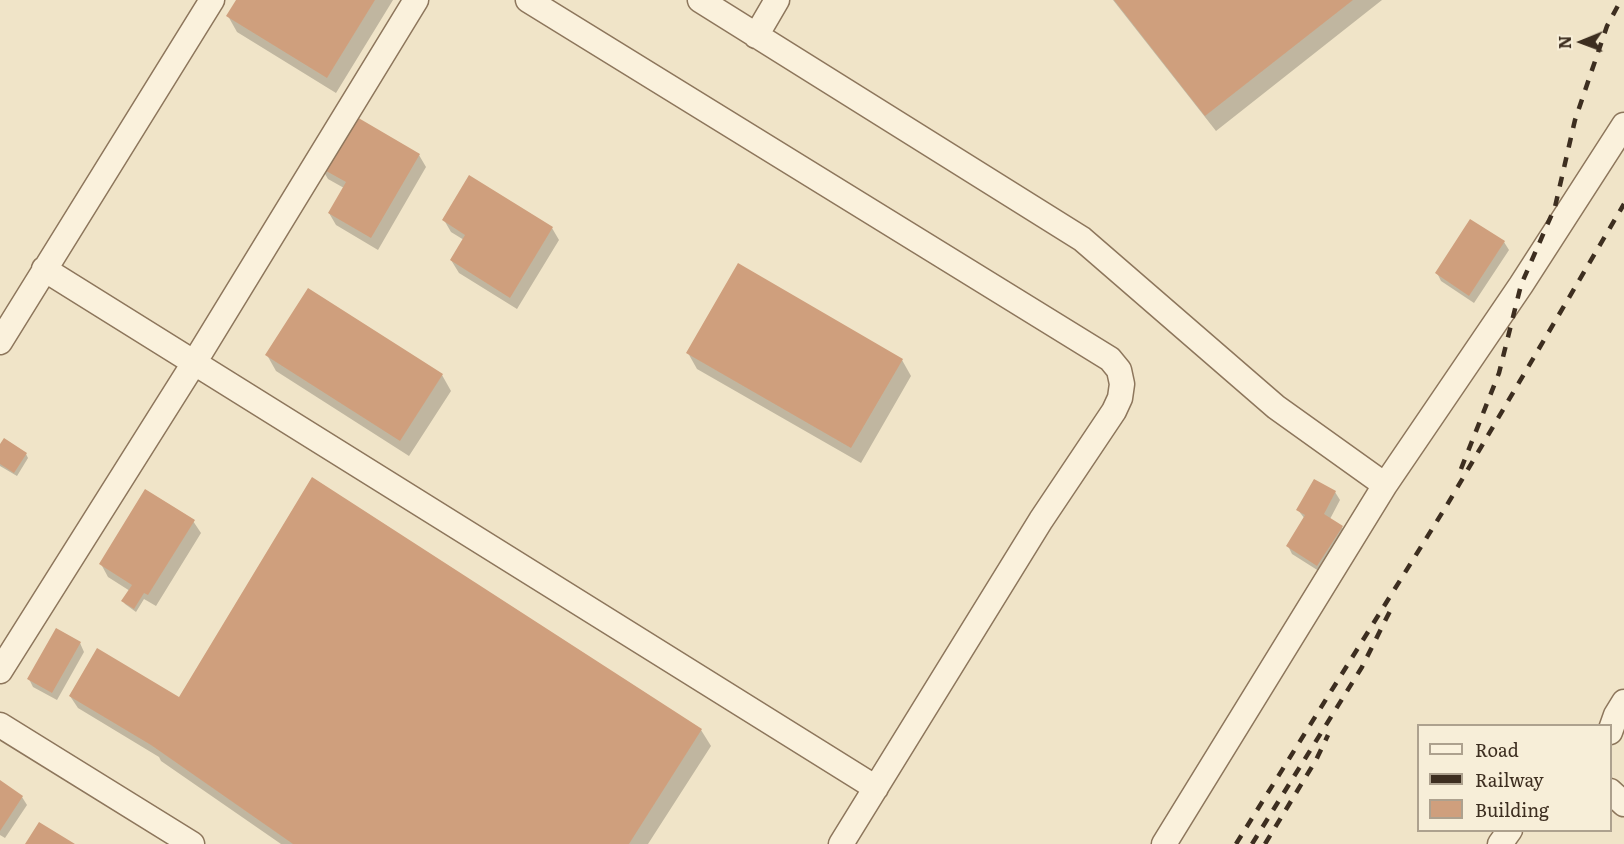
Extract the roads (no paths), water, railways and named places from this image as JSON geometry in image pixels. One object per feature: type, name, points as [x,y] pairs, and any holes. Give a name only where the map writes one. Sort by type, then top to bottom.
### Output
[{"type":"lane","points":[[0,342],[212,0]]},
{"type":"lane","points":[[0,671],[194,363],[416,0]]},
{"type":"lane","points":[[528,0],[1101,353],[1110,359],[1119,370],[1122,384],[1114,411],[1041,520],[841,844]]},
{"type":"lane","points":[[700,0],[1083,239],[1276,407],[1384,485]]},
{"type":"lane","points":[[756,36],[777,0]]},
{"type":"lane","points":[[1164,844],[1384,485],[1622,133]]},
{"type":"lane","points":[[44,270],[876,788]]},
{"type":"lane","points":[[1612,729],[1616,715],[1624,702]]},
{"type":"lane","points":[[0,725],[192,844]]},
{"type":"lane","points":[[1612,792],[1624,804]]},
{"type":"lane","points":[[1500,844],[1509,832]]},
{"type":"railway","points":[[1461,469],[1499,373],[1521,285],[1555,207],[1575,120],[1607,26],[1621,0]]},
{"type":"railway","points":[[1236,844],[1447,505],[1624,204]]},
{"type":"railway","points":[[1252,844],[1362,667],[1391,609]]},
{"type":"railway","points":[[1265,844],[1316,760],[1328,735]]}]
